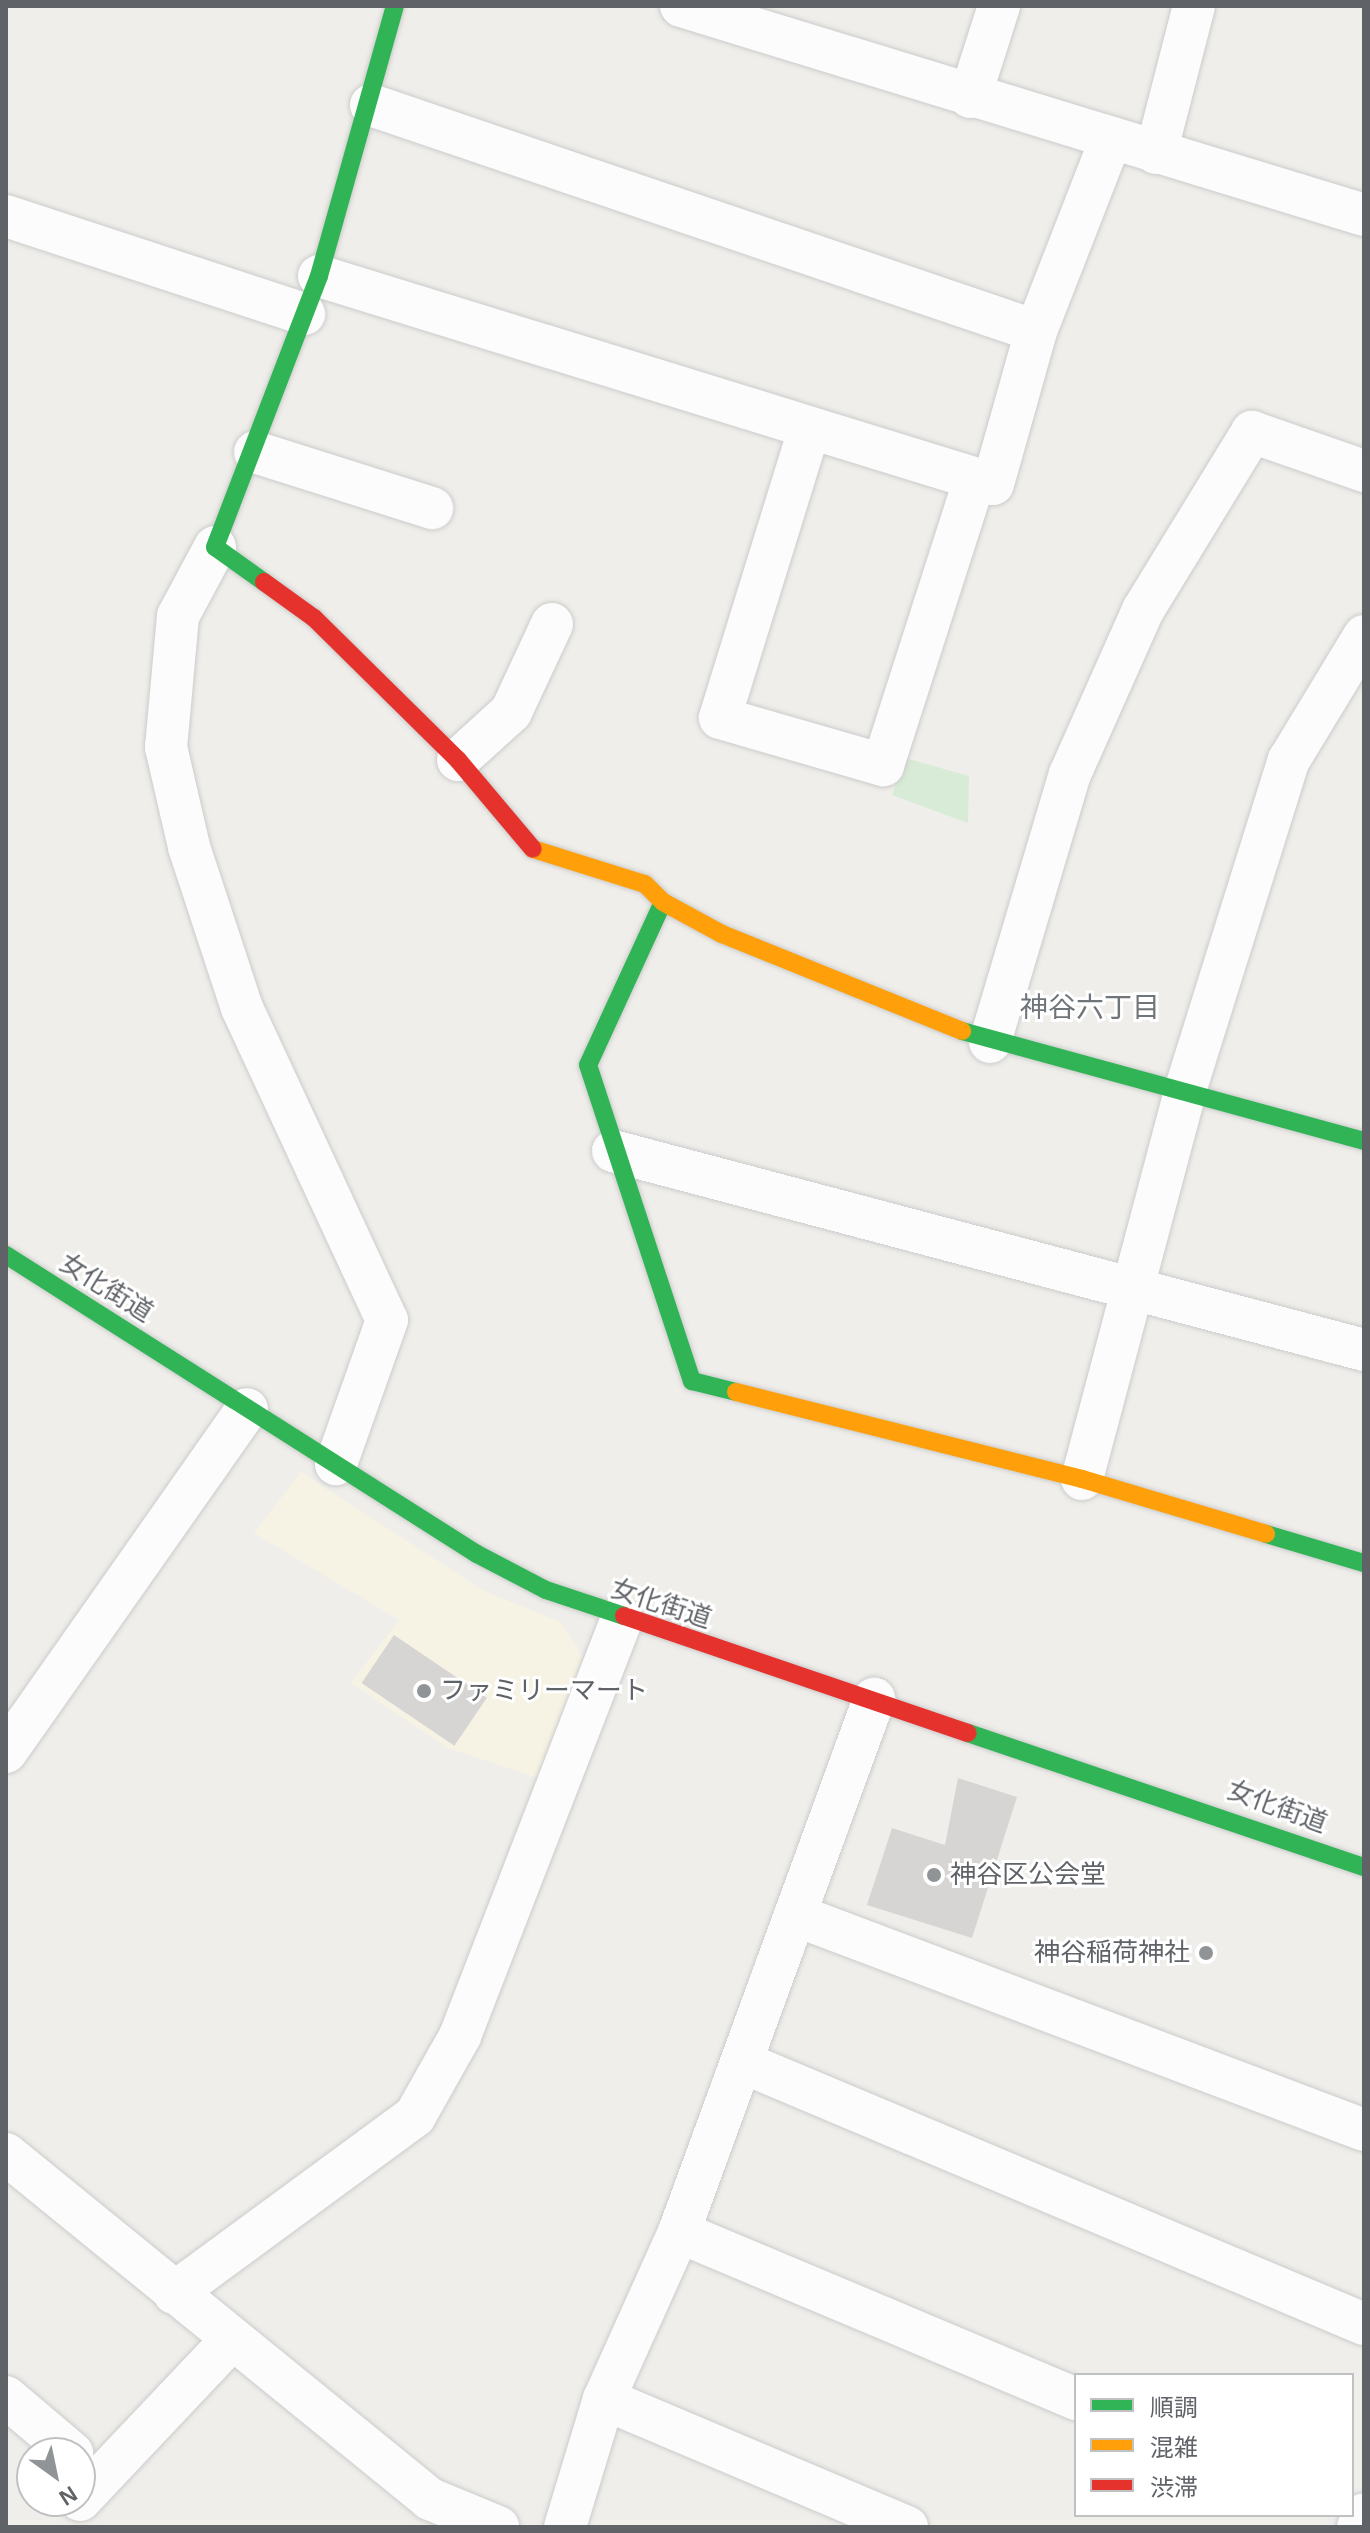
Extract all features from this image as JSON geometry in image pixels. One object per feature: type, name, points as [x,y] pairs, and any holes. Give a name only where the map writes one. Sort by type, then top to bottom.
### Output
[{"type":"street","points":[[336,1464],[387,1320],[242,1008],[189,847],[166,747],[178,616],[215,547],[255,452],[319,276],[371,105],[395,6]]},
{"type":"street","points":[[681,6],[788,22],[970,97],[1364,215]]},
{"type":"street","points":[[970,97],[999,6]]},
{"type":"street","points":[[1156,153],[1194,6]]},
{"type":"street","points":[[371,105],[1036,331]]},
{"type":"street","points":[[319,276],[809,430],[993,484],[1036,331],[1111,139]]},
{"type":"street","points":[[6,216],[304,314]]},
{"type":"street","points":[[809,430],[720,718],[883,765],[975,479]]},
{"type":"street","points":[[990,1042],[1070,774],[1143,610],[1252,432],[1364,471]]},
{"type":"street","points":[[255,452],[432,508]]},
{"type":"street","points":[[215,547],[314,618],[458,760],[535,851],[645,884],[663,902],[722,934],[990,1042],[1185,1091],[1364,1141]]},
{"type":"street","points":[[458,760],[511,712],[552,624]]},
{"type":"street","points":[[1082,1479],[1185,1091],[1289,760],[1364,636]]},
{"type":"street","points":[[663,902],[588,1065],[613,1151],[692,1381],[1082,1479],[1364,1563]]},
{"type":"street","points":[[613,1151],[1364,1350]]},
{"type":"street","name":"女化街道","points":[[6,1255],[477,1554],[546,1590],[621,1620],[874,1699],[1364,1867]]},
{"type":"street","points":[[6,1752],[247,1409]]},
{"type":"street","points":[[174,2293],[415,2116],[460,2036],[621,1620]]},
{"type":"street","points":[[565,2527],[604,2399],[679,2232],[744,2063],[874,1699]]},
{"type":"street","points":[[795,1915],[1364,2130]]},
{"type":"street","points":[[744,2063],[1364,2324]]},
{"type":"street","points":[[6,2154],[430,2499],[445,2518],[498,2527]]},
{"type":"street","points":[[679,2232],[1074,2398]]},
{"type":"street","points":[[96,2466],[232,2339]]},
{"type":"street","points":[[6,2397],[44,2437]]},
{"type":"street","points":[[604,2399],[907,2527]]},
{"type":"shaded area","points":[[301,1472],[484,1591],[561,1622],[584,1659],[544,1780],[448,1748],[351,1683],[399,1620],[254,1533]]},
{"type":"green space","points":[[905,758],[969,776],[968,823],[892,795]]},
{"type":"building","name":"ファミリーマート","points":[[394,1635],[487,1698],[454,1746],[362,1683]]},
{"type":"building","name":"神谷区公会堂","points":[[958,1778],[1017,1797],[972,1938],[867,1905],[892,1828],[945,1845]]},
{"type":"traffic: fast","points":[[264,582],[215,547],[319,276],[395,6]]},
{"type":"traffic: fast","points":[[663,902],[588,1065],[692,1381],[736,1392]]},
{"type":"traffic: fast","points":[[962,1031],[1364,1141]]},
{"type":"traffic: fast","points":[[6,1255],[477,1554],[546,1590],[624,1616]]},
{"type":"traffic: fast","points":[[1266,1534],[1364,1563]]},
{"type":"traffic: fast","points":[[968,1733],[1364,1867]]},
{"type":"traffic: slow","points":[[533,849],[645,884],[663,902],[722,934],[962,1031]]},
{"type":"traffic: slow","points":[[736,1392],[1082,1479],[1266,1534]]},
{"type":"traffic: jam","points":[[264,582],[314,618],[458,760],[533,849]]},
{"type":"traffic: jam","points":[[624,1616],[968,1733]]},
{"type":"place","name":"ファミリーマート","points":[[424,1691]]},
{"type":"place","name":"神谷区公会堂","points":[[934,1875]]},
{"type":"place","name":"神谷稲荷神社","points":[[1206,1953]]},
{"type":"district","name":"神谷六丁目","points":[[1090,1008]]}]
